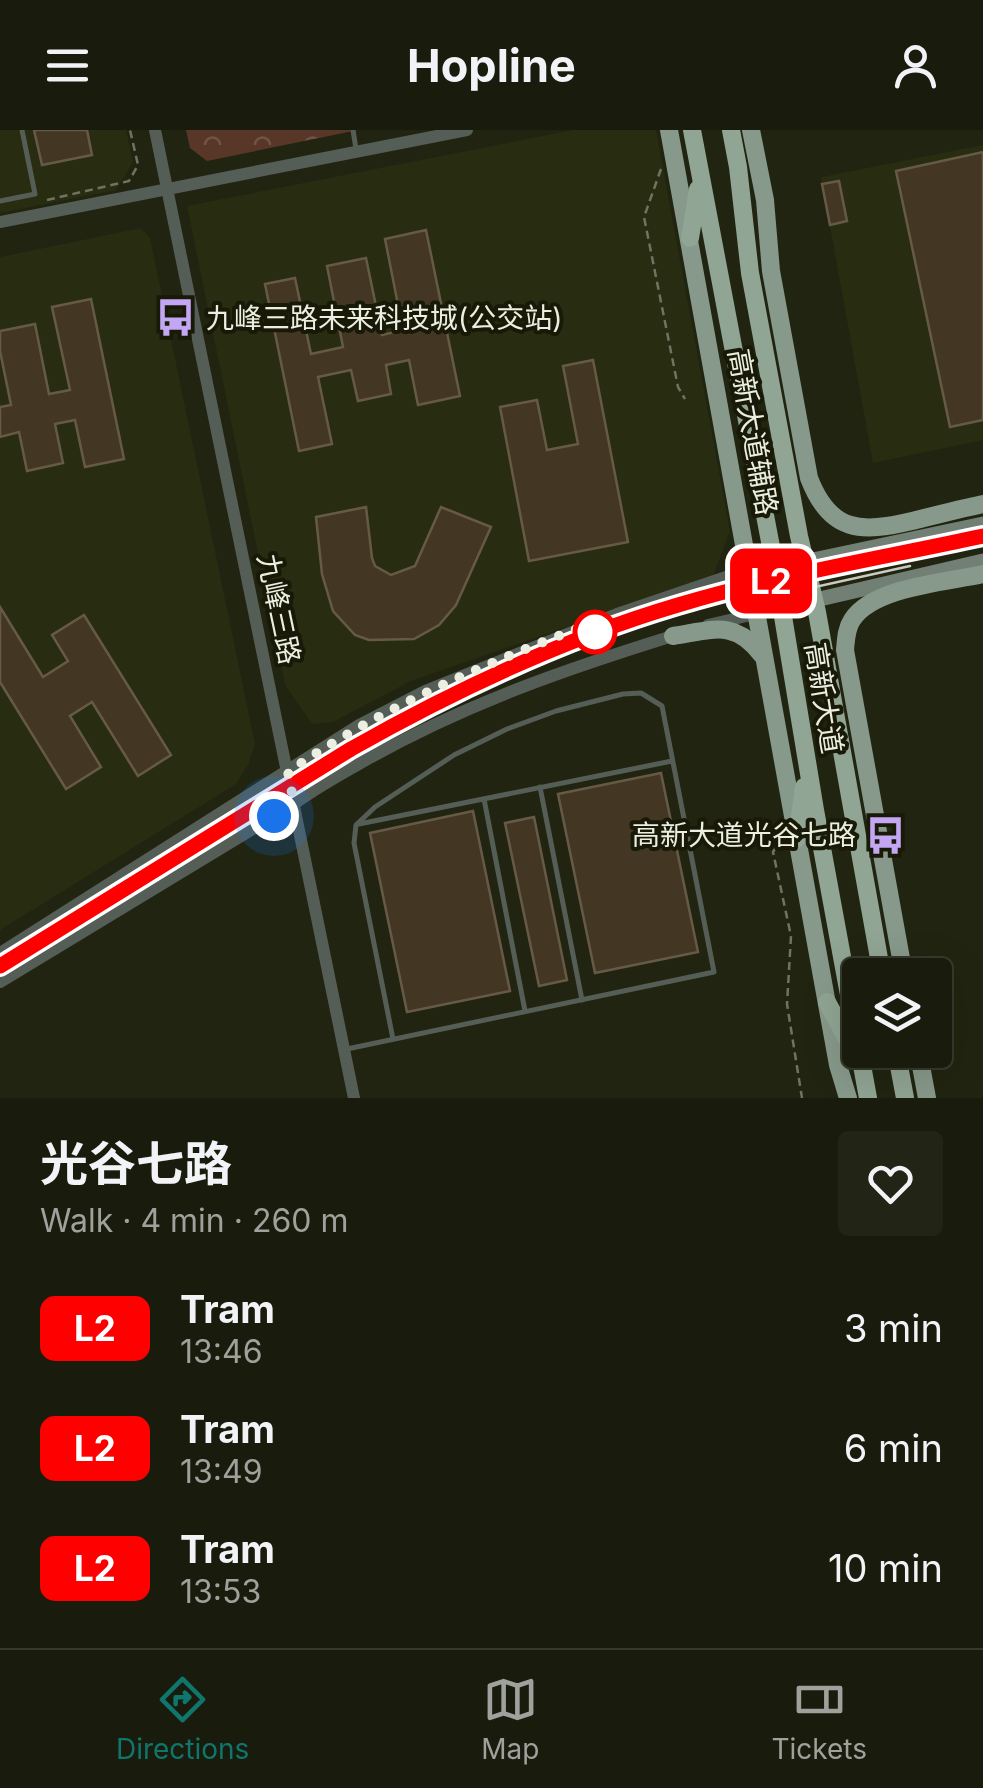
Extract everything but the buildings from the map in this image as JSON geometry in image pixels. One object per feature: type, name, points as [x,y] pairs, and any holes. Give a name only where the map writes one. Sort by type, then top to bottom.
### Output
[{"type":"highway","name":"高新大道","points":[[692,130],[775,568],[842,958]]},
{"type":"highway","name":"高新大道","points":[[731,130],[750,272],[879,958]]},
{"type":"highway","points":[[690,238],[700,173]]},
{"type":"highway","points":[[750,440],[780,434]]},
{"type":"highway","points":[[795,830],[808,767]]},
{"type":"highway","points":[[827,1002],[842,1030]]},
{"type":"highway","name":"高新大道","points":[[862,1068],[868,1098]]},
{"type":"highway","points":[[899,1068],[904,1098]]},
{"type":"main road","points":[[731,130],[758,168]]},
{"type":"main road","points":[[750,130],[765,200],[771,271],[809,478],[818,500],[829,514],[848,526],[875,530],[983,504]]},
{"type":"main road","name":"高新大道辅路","points":[[668,132],[827,1002],[848,1098]]},
{"type":"main road","points":[[775,568],[983,524]]},
{"type":"main road","points":[[781,608],[983,561]]},
{"type":"main road","points":[[834,705],[834,662],[852,619],[865,606],[879,598],[983,572]]},
{"type":"main road","points":[[673,636],[736,630],[750,639],[765,660]]},
{"type":"main road","points":[[846,634],[845,650],[901,958]]},
{"type":"main road","points":[[867,891],[898,958]]},
{"type":"main road","points":[[921,1068],[926,1098]]},
{"type":"street","name":"九峰三路","points":[[155,130],[354,1098]]},
{"type":"street","points":[[0,222],[467,130]]},
{"type":"street","points":[[875,530],[937,534]]},
{"type":"street","points":[[954,566],[983,572]]},
{"type":"street","points":[[0,953],[359,725],[425,690],[617,614],[775,568]]},
{"type":"street","points":[[865,606],[882,587],[903,579]]},
{"type":"street","points":[[0,982],[318,786],[432,723],[562,671],[756,612],[781,608]]},
{"type":"lane","points":[[0,201],[35,194],[22,130]]},
{"type":"lane","points":[[353,130],[357,152]]},
{"type":"lane","points":[[344,1049],[393,1039],[525,1012],[714,972],[662,706],[640,693],[623,694],[556,711],[507,729],[454,755],[374,807],[356,825],[354,843],[393,1039]]},
{"type":"lane","points":[[356,825],[672,760]]},
{"type":"lane","points":[[540,788],[582,1000]]},
{"type":"lane","points":[[484,799],[525,1012]]},
{"type":"path","points":[[37,202],[130,181],[138,165],[130,130]]},
{"type":"path","points":[[662,166],[644,217],[678,386],[685,399]]},
{"type":"path","points":[[795,830],[773,852],[791,936],[786,1004],[802,1098]]},
{"type":"shaded area","points":[[0,130],[126,130],[133,162],[116,190],[0,213]]},
{"type":"shaded area","points":[[573,130],[656,130],[730,531],[713,576],[411,681],[333,722],[312,724],[285,685],[187,206]]},
{"type":"shaded area","points":[[983,145],[983,440],[873,463],[821,177]]},
{"type":"shaded area","points":[[141,228],[150,238],[255,744],[236,784],[0,930],[0,257]]},
{"type":"green space","points":[[186,130],[358,130],[207,161],[190,148]]},
{"type":"tram line","points":[[0,966],[351,749],[512,665],[595,632],[697,599],[983,536]]},
{"type":"tram line","name":"L2","points":[[0,966],[351,749],[512,665],[595,632],[698,599],[983,536]]},
{"type":"tram line","points":[[734,605],[910,566]]},
{"type":"place","name":"九峰三路未来科技城(公交站)","points":[[176,318]]},
{"type":"place","name":"高新大道光谷七路","points":[[886,835]]},
{"type":"route","points":[[274,816],[294,804],[288,772],[359,725],[425,690],[550,639],[584,626],[595,632]]}]
